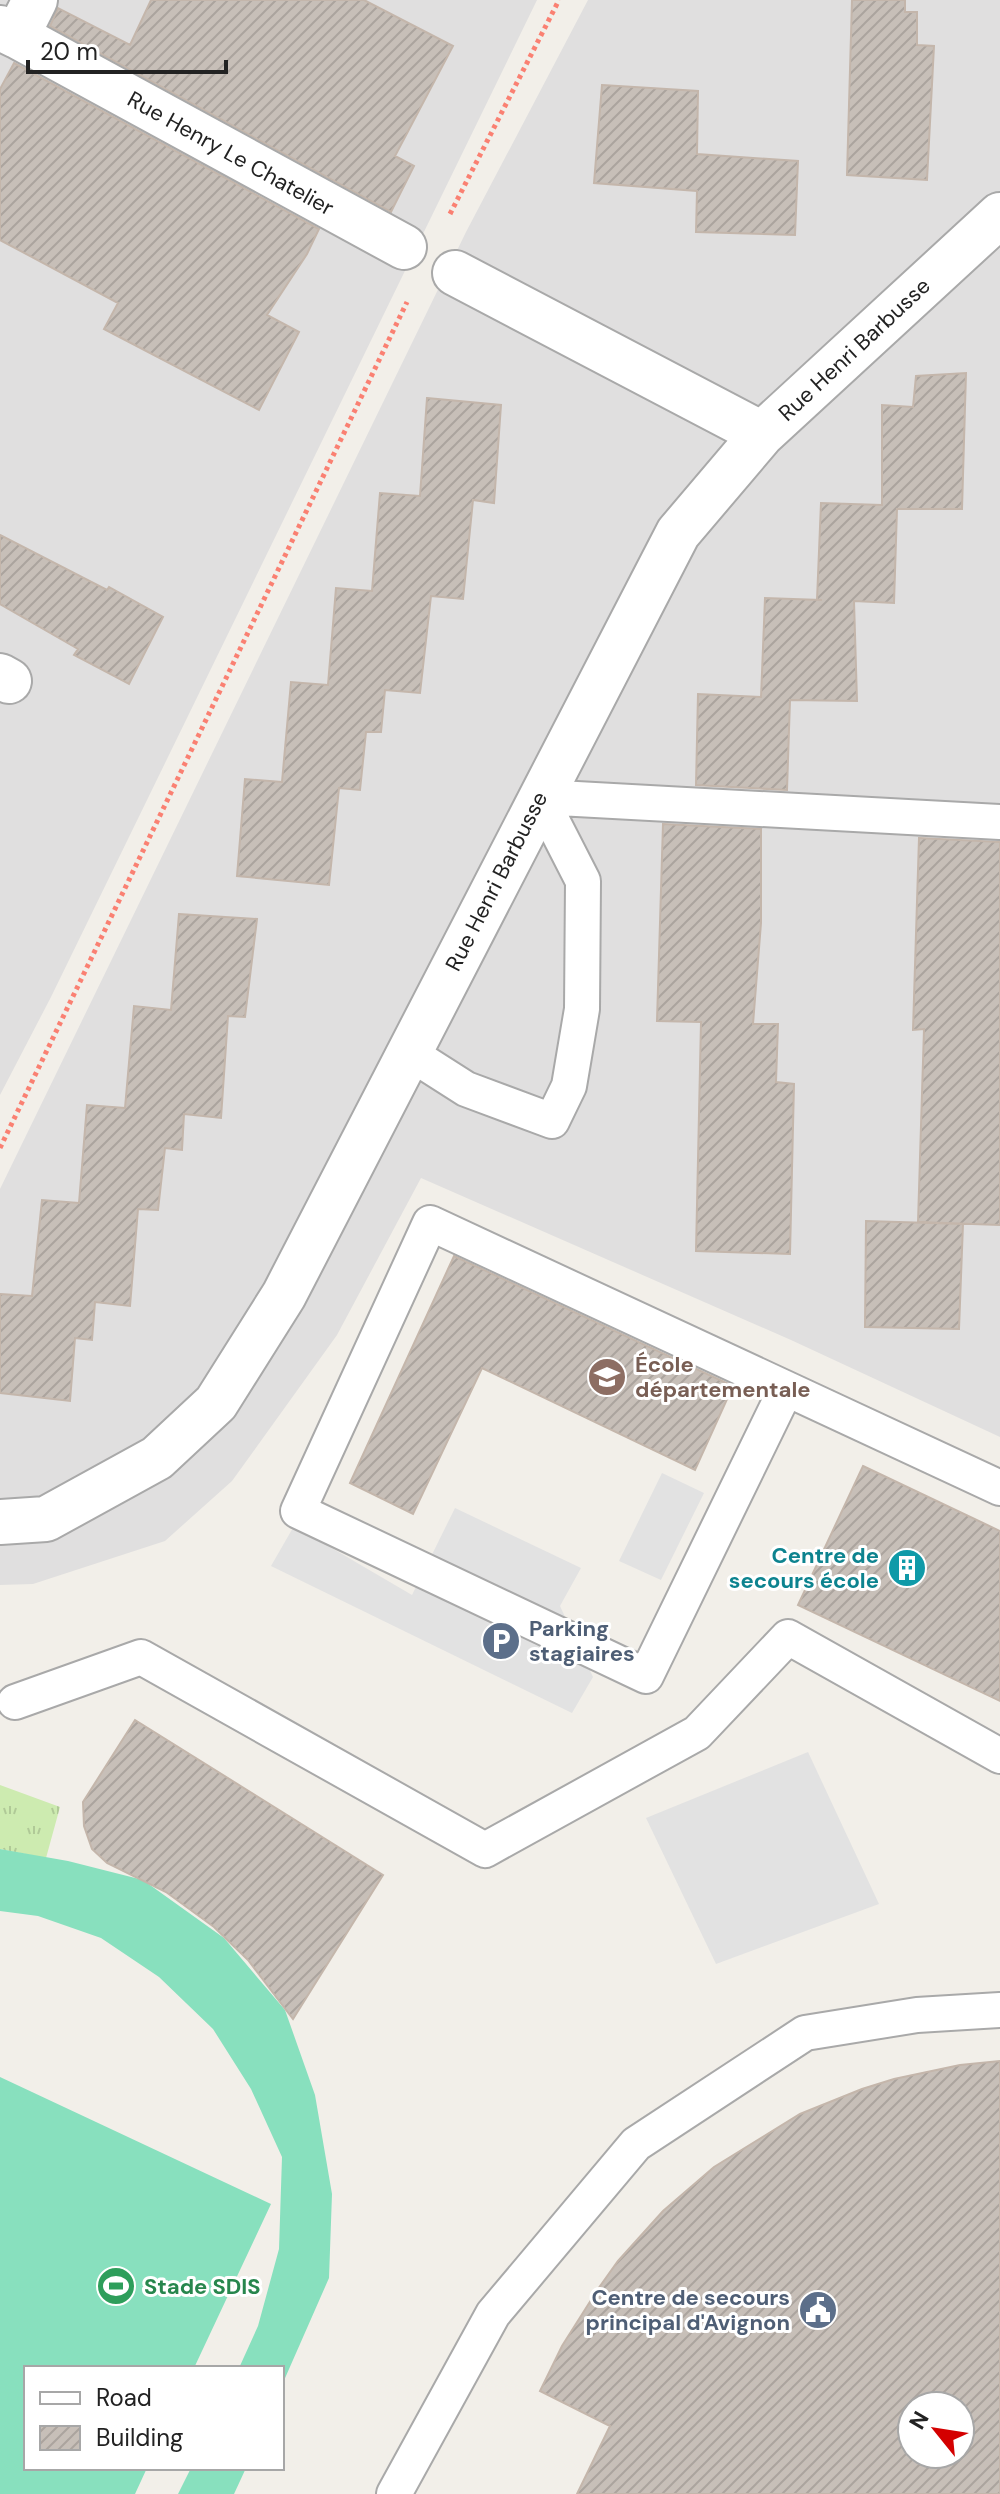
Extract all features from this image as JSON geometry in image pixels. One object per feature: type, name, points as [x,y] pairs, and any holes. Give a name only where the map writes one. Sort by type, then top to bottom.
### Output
[{"type":"street","name":"Rue Henry Le Chatelier","points":[[17,21],[404,247]]},
{"type":"street","name":"Rue Henri Barbusse","points":[[0,1522],[46,1519],[157,1458],[216,1403],[284,1295],[678,533],[762,434],[1000,215]]},
{"type":"street","points":[[455,273],[762,434]]},
{"type":"lane","points":[[540,797],[1000,822]]},
{"type":"lane","points":[[408,1052],[466,1089],[552,1121],[569,1086],[582,1009],[583,881],[540,797]]},
{"type":"lane","points":[[786,1389],[646,1676],[298,1511],[430,1223],[1000,1488]]},
{"type":"lane","points":[[15,1702],[141,1657],[485,1850],[697,1733],[788,1637],[1000,1756]]},
{"type":"lane","points":[[394,2494],[493,2314],[636,2144],[805,2033],[917,2015],[1000,2010]]},
{"type":"path","points":[[448,218],[559,0]]},
{"type":"path","points":[[0,1148],[407,302]]},
{"type":"shaded area","points":[[0,0],[537,0],[51,997],[0,1095]]},
{"type":"shaded area","points":[[588,0],[1000,0],[1000,1437],[791,1340],[421,1178],[337,1335],[232,1481],[165,1541],[33,1584],[0,1585],[0,1189],[466,232]]},
{"type":"shaded area","points":[[662,1473],[704,1493],[661,1580],[619,1561]]},
{"type":"shaded area","name":"Parking stagiaires","points":[[455,1508],[581,1568],[560,1606],[593,1677],[572,1713],[271,1566],[294,1526],[412,1595]]},
{"type":"shaded area","points":[[808,1752],[879,1904],[716,1964],[646,1818]]},
{"type":"green space","points":[[0,1785],[60,1807],[46,1858],[0,1849]]},
{"type":"green space","points":[[0,1849],[68,1861],[143,1880],[224,1938],[285,2010],[315,2095],[332,2194],[329,2278],[284,2380],[284,2366],[240,2366],[258,2326],[279,2249],[282,2157],[251,2089],[213,2029],[159,1977],[101,1938],[38,1916],[0,1911]]},
{"type":"green space","name":"Stade SDIS","points":[[0,2077],[271,2204],[195,2366],[24,2366],[24,2470],[146,2470],[135,2494],[0,2494]]},
{"type":"green space","points":[[190,2470],[245,2470],[234,2494],[178,2494]]},
{"type":"building","points":[[151,0],[364,0],[453,46],[395,156],[414,166],[391,212],[50,26],[58,8],[130,45]]},
{"type":"building","points":[[852,0],[905,0],[905,12],[917,12],[917,45],[934,46],[927,180],[847,175]]},
{"type":"building","points":[[14,63],[319,229],[307,254],[267,315],[299,332],[259,410],[104,329],[118,303],[0,240],[0,89]]},
{"type":"building","points":[[602,85],[698,91],[697,154],[798,161],[795,235],[696,232],[697,191],[594,183]]},
{"type":"building","points":[[966,373],[962,509],[897,509],[894,603],[854,601],[857,701],[790,700],[787,790],[696,785],[698,694],[761,697],[765,598],[817,600],[821,503],[882,505],[882,405],[913,407],[916,376]]},
{"type":"building","points":[[427,398],[501,405],[494,503],[473,500],[463,599],[431,596],[420,693],[385,690],[381,732],[366,732],[360,790],[339,788],[329,885],[237,876],[245,779],[282,782],[291,682],[328,685],[336,588],[372,591],[380,493],[420,496]]},
{"type":"building","points":[[0,535],[107,590],[109,587],[163,617],[129,684],[74,655],[78,649],[0,604]]},
{"type":"building","points":[[663,824],[761,829],[761,923],[753,1024],[778,1024],[776,1082],[794,1084],[790,1254],[696,1251],[701,1022],[657,1021]]},
{"type":"building","points":[[919,838],[1000,842],[1000,1225],[918,1222],[924,1029],[913,1030]]},
{"type":"building","points":[[179,914],[257,919],[245,1017],[228,1016],[221,1118],[184,1114],[182,1150],[165,1148],[158,1210],[138,1209],[130,1306],[95,1302],[92,1340],[75,1338],[70,1401],[0,1393],[0,1294],[32,1296],[42,1200],[79,1203],[87,1105],[125,1108],[134,1006],[171,1010]]},
{"type":"building","points":[[866,1221],[963,1224],[959,1329],[865,1327]]},
{"type":"building","name":"École départementale","points":[[454,1256],[733,1386],[695,1470],[482,1368],[413,1514],[350,1483]]},
{"type":"building","name":"Centre de secours école","points":[[863,1466],[1000,1531],[1000,1701],[798,1605]]},
{"type":"building","points":[[135,1720],[383,1875],[293,2019],[248,1960],[214,1927],[166,1892],[107,1863],[92,1849],[84,1826],[83,1802]]},
{"type":"building","points":[[1000,2061],[1000,2494],[577,2494],[610,2426],[540,2391],[562,2346],[618,2261],[663,2211],[714,2167],[800,2114],[894,2079],[960,2065]]},
{"type":"place","name":"École départementale","points":[[607,1377]]},
{"type":"place","name":"Centre de secours école","points":[[907,1568]]},
{"type":"place","name":"Parking stagiaires","points":[[501,1641]]},
{"type":"place","name":"Stade SDIS","points":[[116,2286]]},
{"type":"place","name":"Centre de secours principal d'Avignon","points":[[818,2310]]}]
